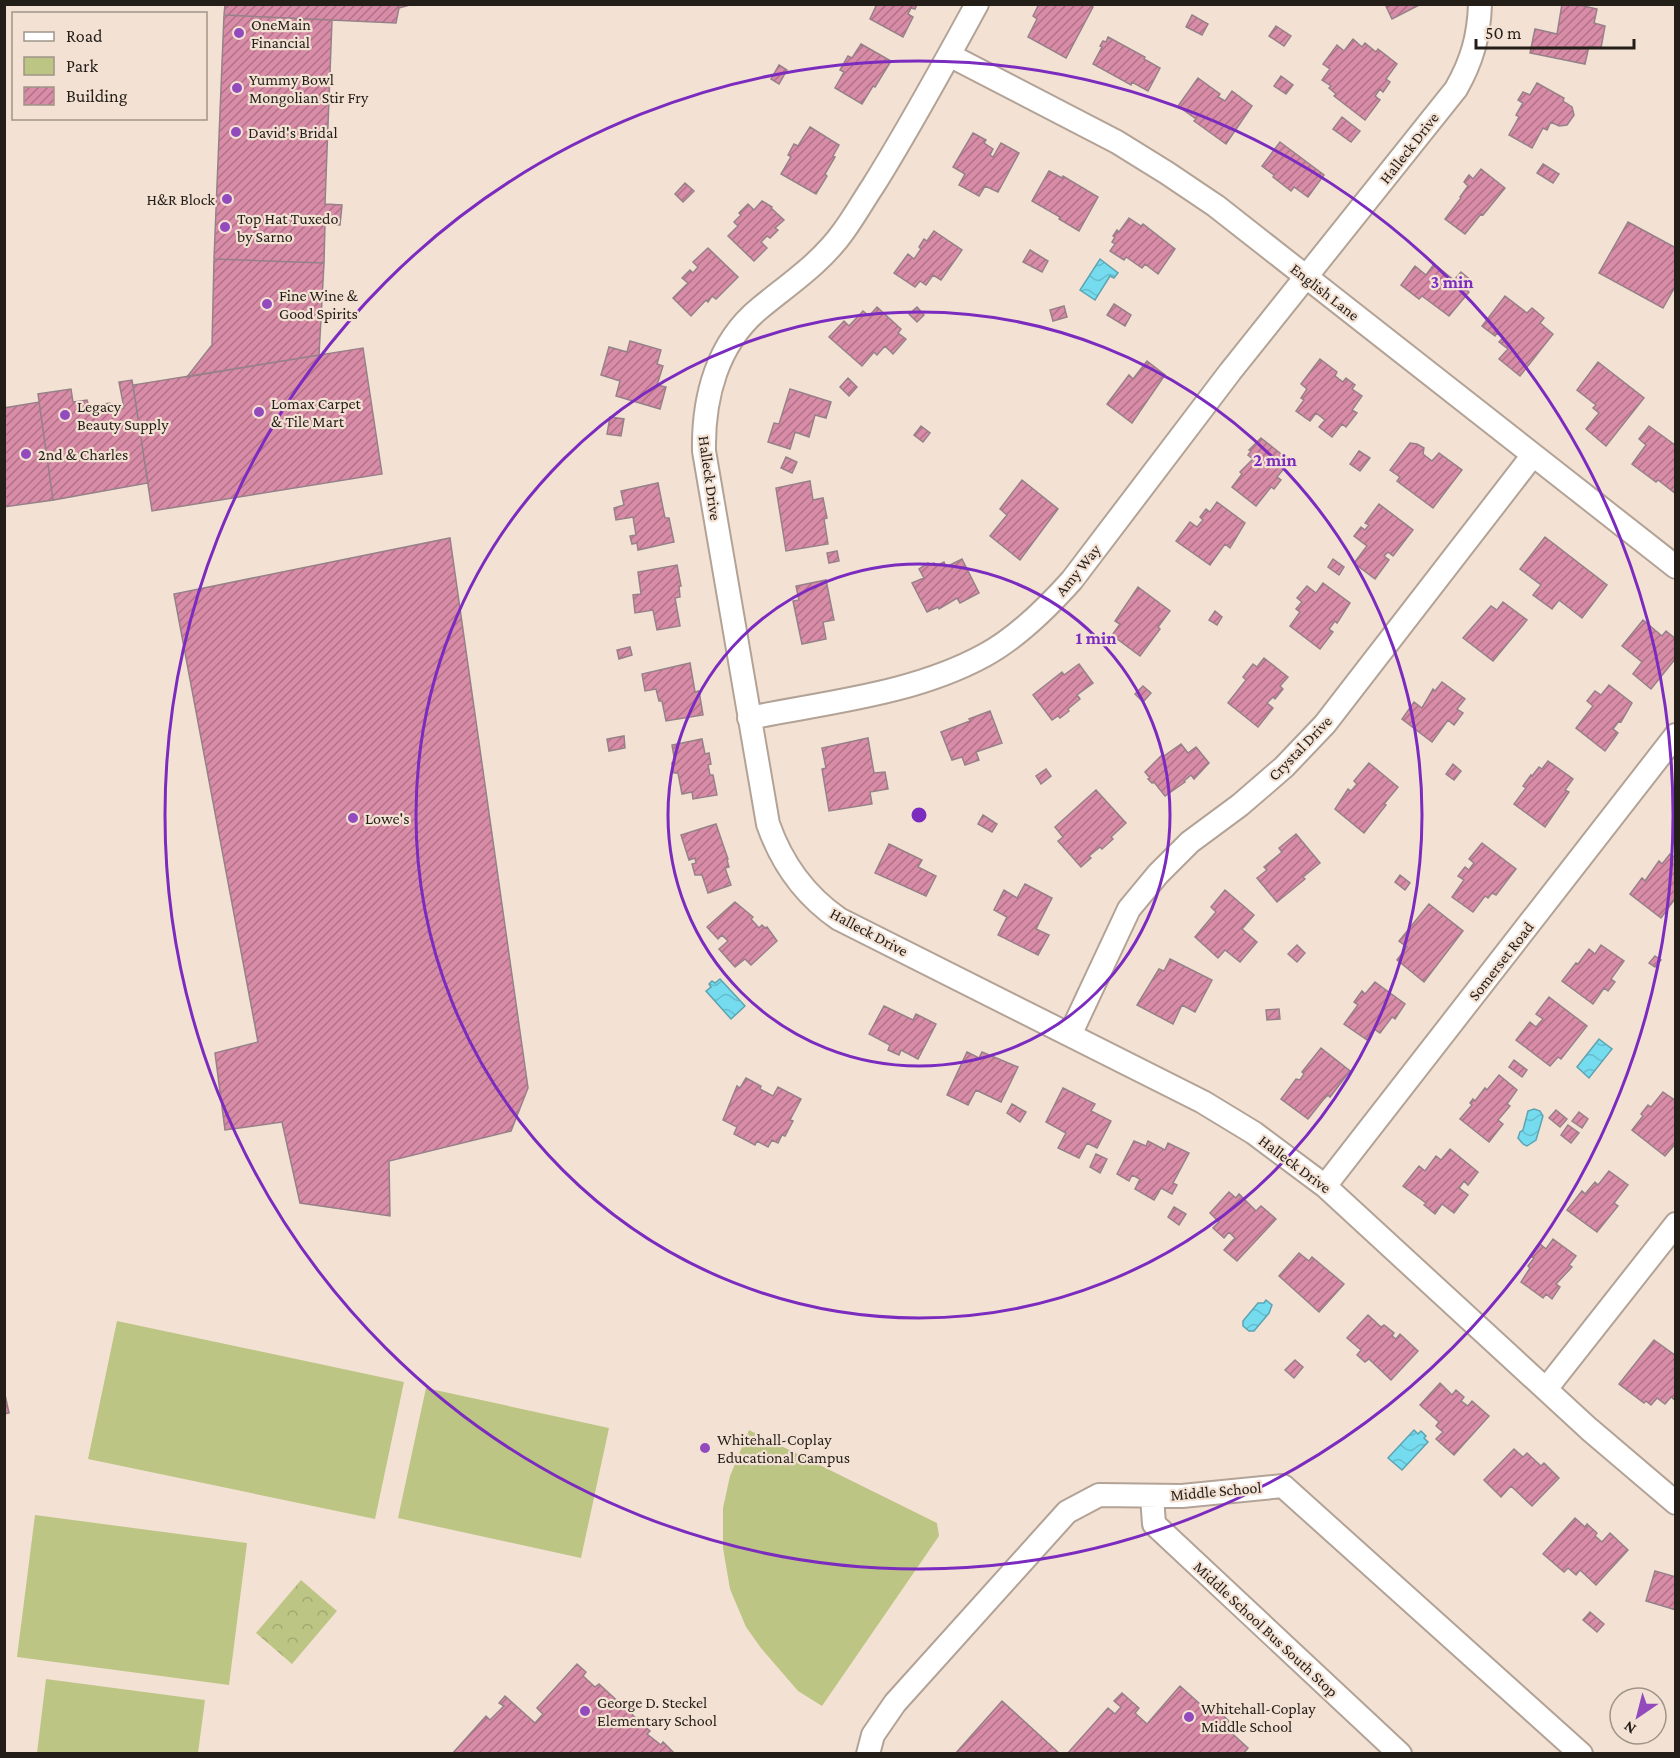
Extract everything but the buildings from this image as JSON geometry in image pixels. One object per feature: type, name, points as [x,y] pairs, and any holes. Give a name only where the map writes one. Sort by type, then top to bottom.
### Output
[{"type":"street","name":"Halleck Drive","points":[[977,4],[906,133],[843,232],[823,256],[792,284],[758,309],[739,329],[724,352],[711,383],[704,422],[704,451],[768,824],[775,844],[788,869],[805,891],[839,919],[1203,1102],[1254,1133],[1325,1186],[1632,1467],[1676,1503]]},
{"type":"street","name":"Halleck Drive","points":[[1306,277],[1456,89],[1468,68],[1476,44],[1480,24],[1480,4]]},
{"type":"street","name":"English Lane","points":[[949,55],[1117,142],[1167,172],[1216,206],[1676,567]]},
{"type":"street","name":"Amy Way","points":[[749,718],[895,689],[941,674],[976,659],[1006,641],[1046,608],[1072,580],[1230,372],[1306,277]]},
{"type":"street","name":"Crystal Drive","points":[[1070,1035],[1129,909],[1143,891],[1190,842],[1240,805],[1284,767],[1325,724],[1533,455]]},
{"type":"street","name":"Somerset Road","points":[[1325,1186],[1676,735]]},
{"type":"street","points":[[1546,1389],[1676,1224]]},
{"type":"street","name":"Middle School","points":[[868,1754],[873,1735],[896,1702],[1067,1512],[1099,1495],[1182,1496],[1283,1486],[1581,1754]]},
{"type":"street","name":"Middle School Bus South Stop","points":[[1152,1496],[1154,1524],[1400,1754]]},
{"type":"green space","points":[[117,1321],[404,1382],[375,1519],[88,1459]]},
{"type":"green space","points":[[426,1388],[609,1428],[581,1558],[398,1518]]},
{"type":"green space","points":[[749,1430],[937,1523],[939,1536],[822,1706],[798,1691],[761,1648],[746,1627],[730,1589],[723,1548],[723,1508],[730,1476]]},
{"type":"green space","points":[[35,1515],[247,1543],[229,1685],[17,1657]]},
{"type":"green space","points":[[301,1580],[337,1611],[292,1664],[256,1633]]},
{"type":"green space","points":[[46,1679],[205,1700],[198,1753],[37,1753]]},
{"type":"water","points":[[1100,259],[1118,273],[1114,278],[1110,276],[1095,300],[1080,290]]},
{"type":"water","points":[[720,979],[745,1006],[731,1019],[706,991],[711,987],[709,984],[712,981],[715,983]]},
{"type":"water","points":[[1599,1039],[1612,1049],[1589,1078],[1577,1067]]},
{"type":"water","points":[[1534,1109],[1540,1111],[1543,1116],[1536,1140],[1527,1146],[1518,1138],[1523,1130],[1528,1111]]},
{"type":"water","points":[[1266,1300],[1272,1305],[1269,1313],[1254,1331],[1249,1331],[1243,1326],[1243,1321],[1258,1303],[1264,1303]]},
{"type":"water","points":[[1414,1430],[1418,1434],[1421,1431],[1428,1442],[1402,1470],[1388,1458]]},
{"type":"place","name":"OneMain Financial","points":[[239,33]]},
{"type":"place","name":"Yummy Bowl Mongolian Stir Fry","points":[[237,88]]},
{"type":"place","name":"David's Bridal","points":[[236,132]]},
{"type":"place","name":"H&R Block","points":[[227,199]]},
{"type":"place","name":"Top Hat Tuxedo by Sarno","points":[[225,227]]},
{"type":"place","name":"Fine Wine & Good Spirits","points":[[267,304]]},
{"type":"place","name":"Lomax Carpet & Tile Mart","points":[[259,412]]},
{"type":"place","name":"Legacy Beauty Supply","points":[[65,415]]},
{"type":"place","name":"2nd & Charles","points":[[26,454]]},
{"type":"place","name":"Lowe's","points":[[353,818]]},
{"type":"place","name":"Whitehall-Coplay Educational Campus","points":[[705,1448]]},
{"type":"place","name":"George D. Steckel Elementary School","points":[[585,1711]]},
{"type":"place","name":"Whitehall-Coplay Middle School","points":[[1189,1717]]}]
